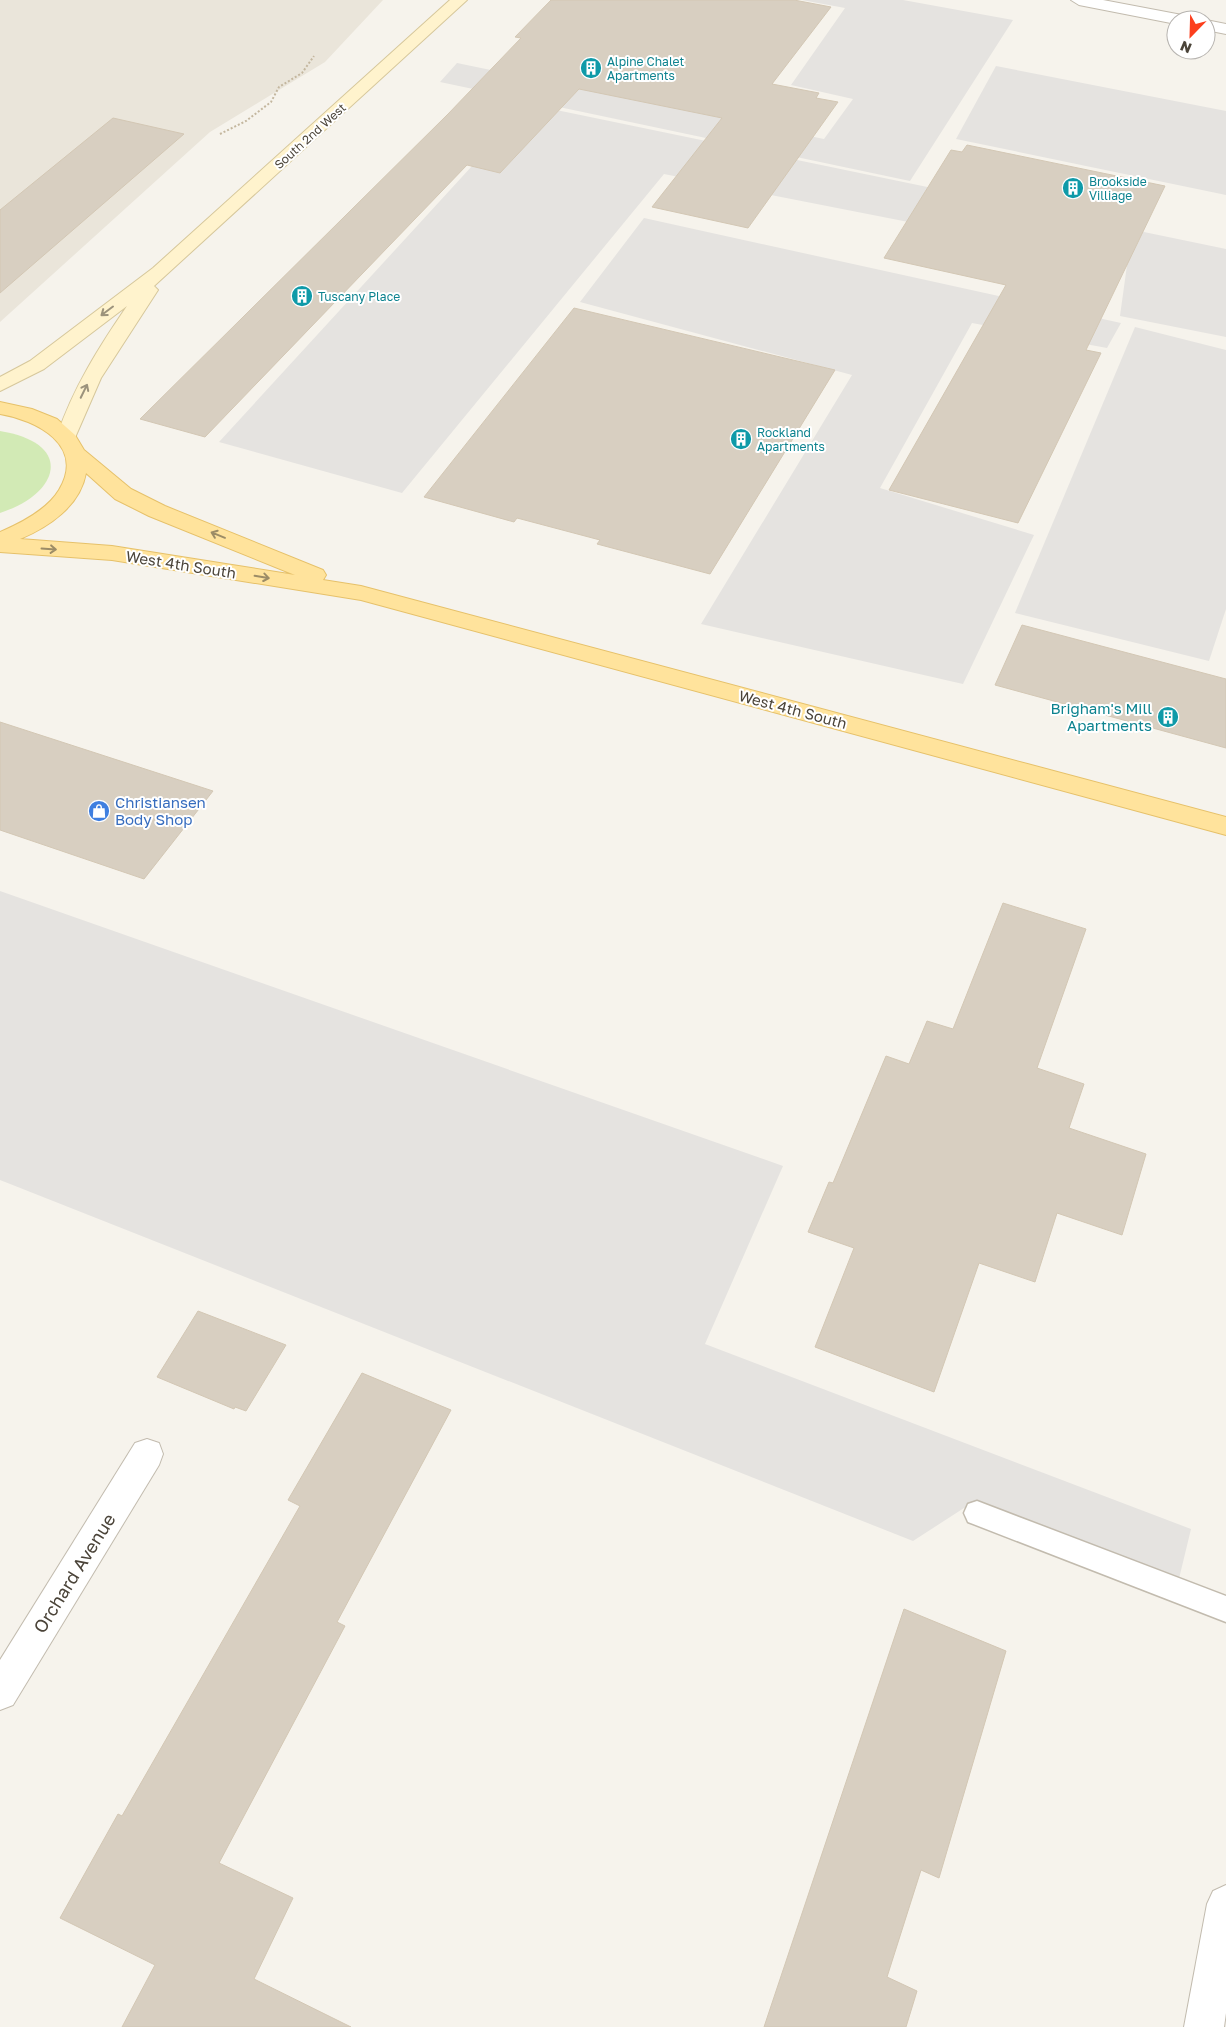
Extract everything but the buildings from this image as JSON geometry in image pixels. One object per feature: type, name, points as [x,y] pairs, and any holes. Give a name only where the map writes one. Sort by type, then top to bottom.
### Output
[{"type":"main road","name":"South 2nd West","points":[[0,385],[37,364],[160,272],[459,0]]},
{"type":"main road","name":"South 2nd West","points":[[71,445],[85,388],[111,344],[160,272]]},
{"type":"main road","name":"West 4th South","points":[[0,408],[17,410],[46,420],[123,494],[157,511],[361,593]]},
{"type":"main road","points":[[0,540],[23,531],[49,514],[67,494],[76,474],[71,445]]},
{"type":"main road","name":"West 4th South","points":[[0,545],[112,553],[361,593],[1226,826]]},
{"type":"street","points":[[1079,0],[1166,17]]},
{"type":"street","name":"Orchard Avenue","points":[[0,1692],[147,1454]]},
{"type":"street","points":[[1204,2027],[1226,1904]]},
{"type":"lane","points":[[977,1513],[1226,1609]]},
{"type":"path","points":[[220,134],[246,121],[271,102],[280,87],[302,73],[314,56]]},
{"type":"shaded area","points":[[0,0],[383,0],[325,62],[210,132],[0,322]]},
{"type":"shaded area","points":[[802,0],[903,0],[1013,20],[910,181],[440,82],[457,63],[824,139],[853,99],[791,85],[845,8]]},
{"type":"shaded area","points":[[996,66],[1226,111],[1226,195],[956,139]]},
{"type":"shaded area","points":[[470,92],[1226,249],[1226,337],[1120,316],[1127,265],[664,174],[402,493],[219,442],[494,142]]},
{"type":"shaded area","points":[[644,218],[1121,323],[1107,348],[972,323],[880,488],[1034,535],[963,684],[701,624],[852,375],[580,302]]},
{"type":"shaded area","points":[[1135,327],[1226,350],[1226,609],[1209,661],[1015,613]]},
{"type":"shaded area","points":[[0,891],[783,1166],[705,1344],[1191,1529],[1176,1591],[964,1508],[913,1541],[0,1180]]},
{"type":"green space","points":[[0,431],[24,437],[40,446],[49,457],[51,469],[46,481],[36,493],[21,504],[0,513]]},
{"type":"place","name":"Alpine Chalet Apartments","points":[[591,68]]},
{"type":"place","name":"Brookside Villiage","points":[[1073,188]]},
{"type":"place","name":"Tuscany Place","points":[[302,296]]},
{"type":"place","name":"Rockland Apartments","points":[[741,439]]},
{"type":"place","name":"Brigham's Mill Apartments","points":[[1168,717]]},
{"type":"place","name":"Christiansen Body Shop","points":[[99,811]]}]
